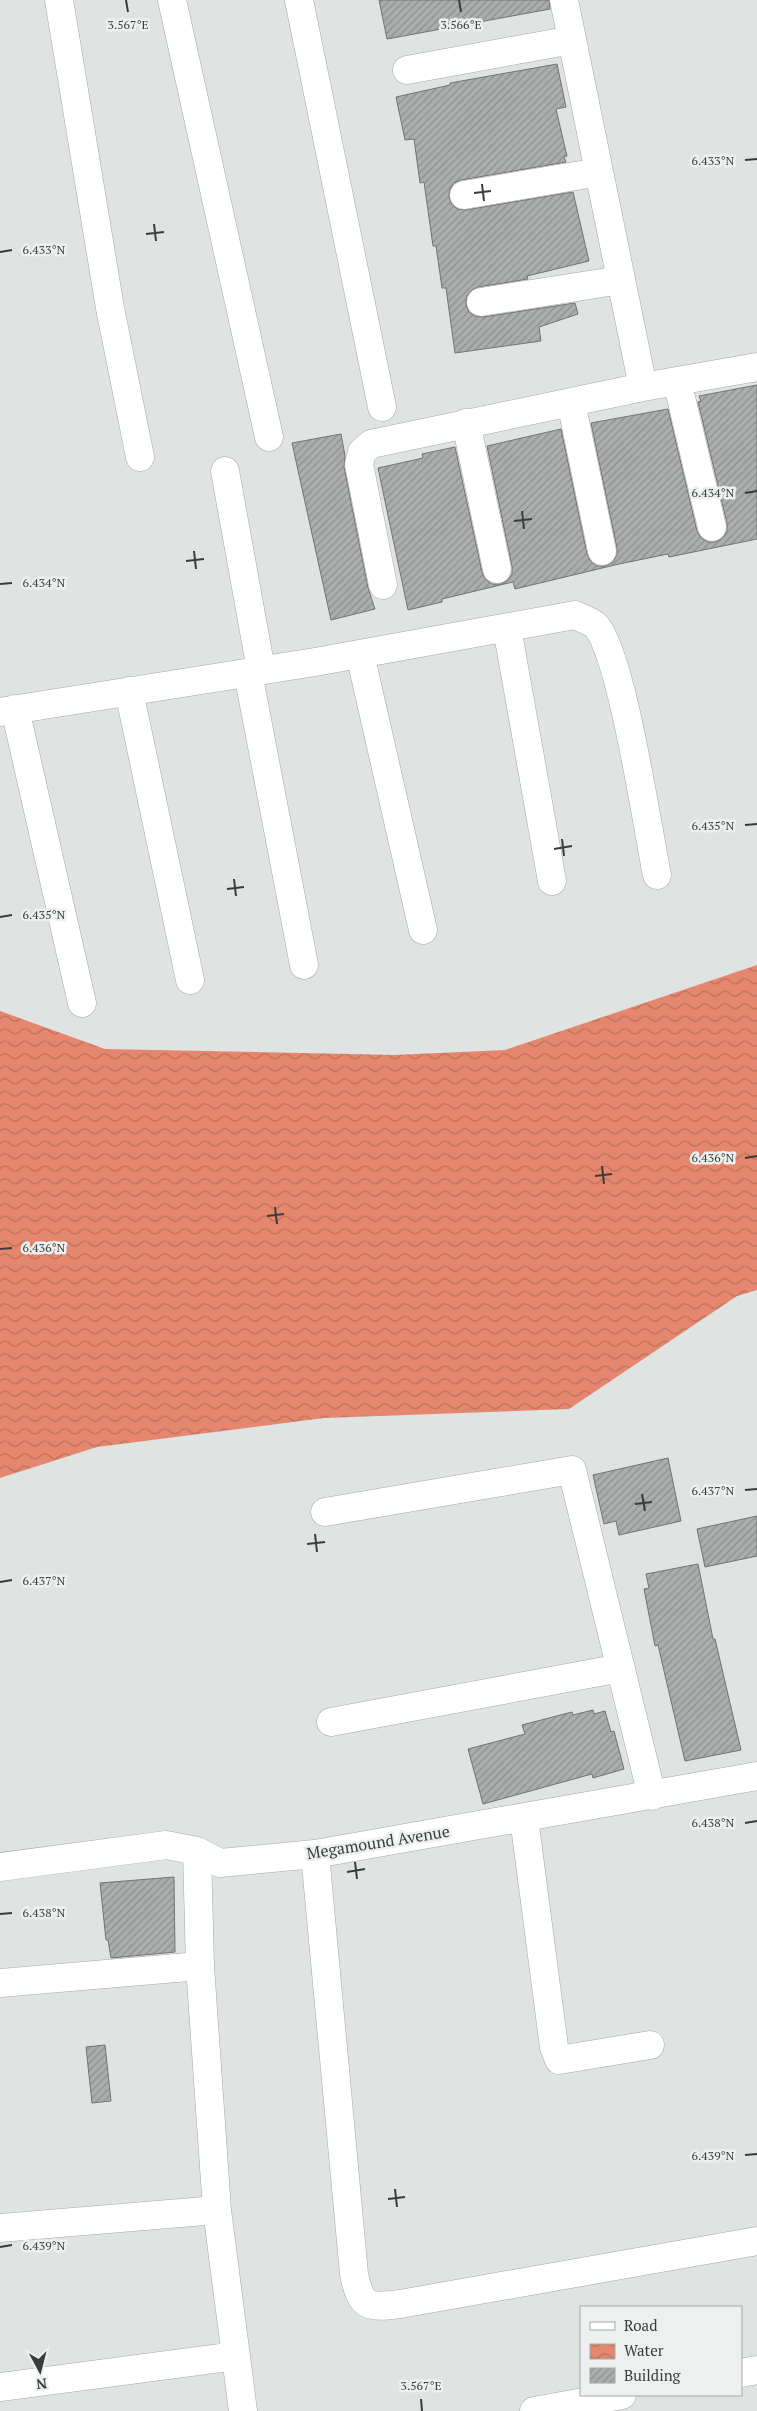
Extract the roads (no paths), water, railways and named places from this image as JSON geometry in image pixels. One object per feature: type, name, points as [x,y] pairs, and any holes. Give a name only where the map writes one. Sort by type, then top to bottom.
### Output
[{"type":"street","points":[[59,0],[110,308],[140,457]]},
{"type":"street","points":[[172,0],[270,437]]},
{"type":"street","points":[[299,0],[382,406]]},
{"type":"street","points":[[564,0],[643,387]]},
{"type":"street","points":[[407,70],[572,40]]},
{"type":"street","points":[[464,195],[599,172]]},
{"type":"street","points":[[481,302],[621,280]]},
{"type":"street","points":[[383,585],[359,464],[362,452],[371,444],[643,387],[757,367]]},
{"type":"street","points":[[677,381],[712,527]]},
{"type":"street","points":[[571,402],[602,552]]},
{"type":"street","points":[[466,423],[497,569]]},
{"type":"street","points":[[225,471],[254,672],[304,965]]},
{"type":"street","points":[[82,1003],[8,710],[254,672],[575,615],[596,626],[608,647],[620,689],[657,875]]},
{"type":"street","points":[[507,628],[552,881]]},
{"type":"street","points":[[360,654],[422,930]]},
{"type":"street","points":[[129,691],[190,980]]},
{"type":"street","points":[[325,1512],[572,1470],[652,1796]]},
{"type":"street","points":[[332,1722],[620,1668]]},
{"type":"street","name":"Megamound Avenue","points":[[0,1866],[166,1845],[197,1851],[220,1863],[315,1854],[757,1776]]},
{"type":"street","points":[[524,1818],[554,2047],[559,2060],[650,2045]]},
{"type":"street","points":[[197,1851],[200,1966],[218,2210],[243,2411]]},
{"type":"street","points":[[315,1854],[354,2274],[362,2300],[369,2306],[377,2307],[400,2304],[757,2241]]},
{"type":"street","points":[[0,1983],[200,1966]]},
{"type":"street","points":[[0,2228],[218,2210]]},
{"type":"street","points":[[0,2387],[236,2356]]},
{"type":"street","points":[[742,2373],[757,2370]]},
{"type":"street","points":[[534,2411],[616,2396]]},
{"type":"water","points":[[757,965],[757,1290],[737,1296],[569,1409],[324,1418],[97,1447],[0,1478],[0,1011],[105,1049],[395,1055],[505,1050]]}]
